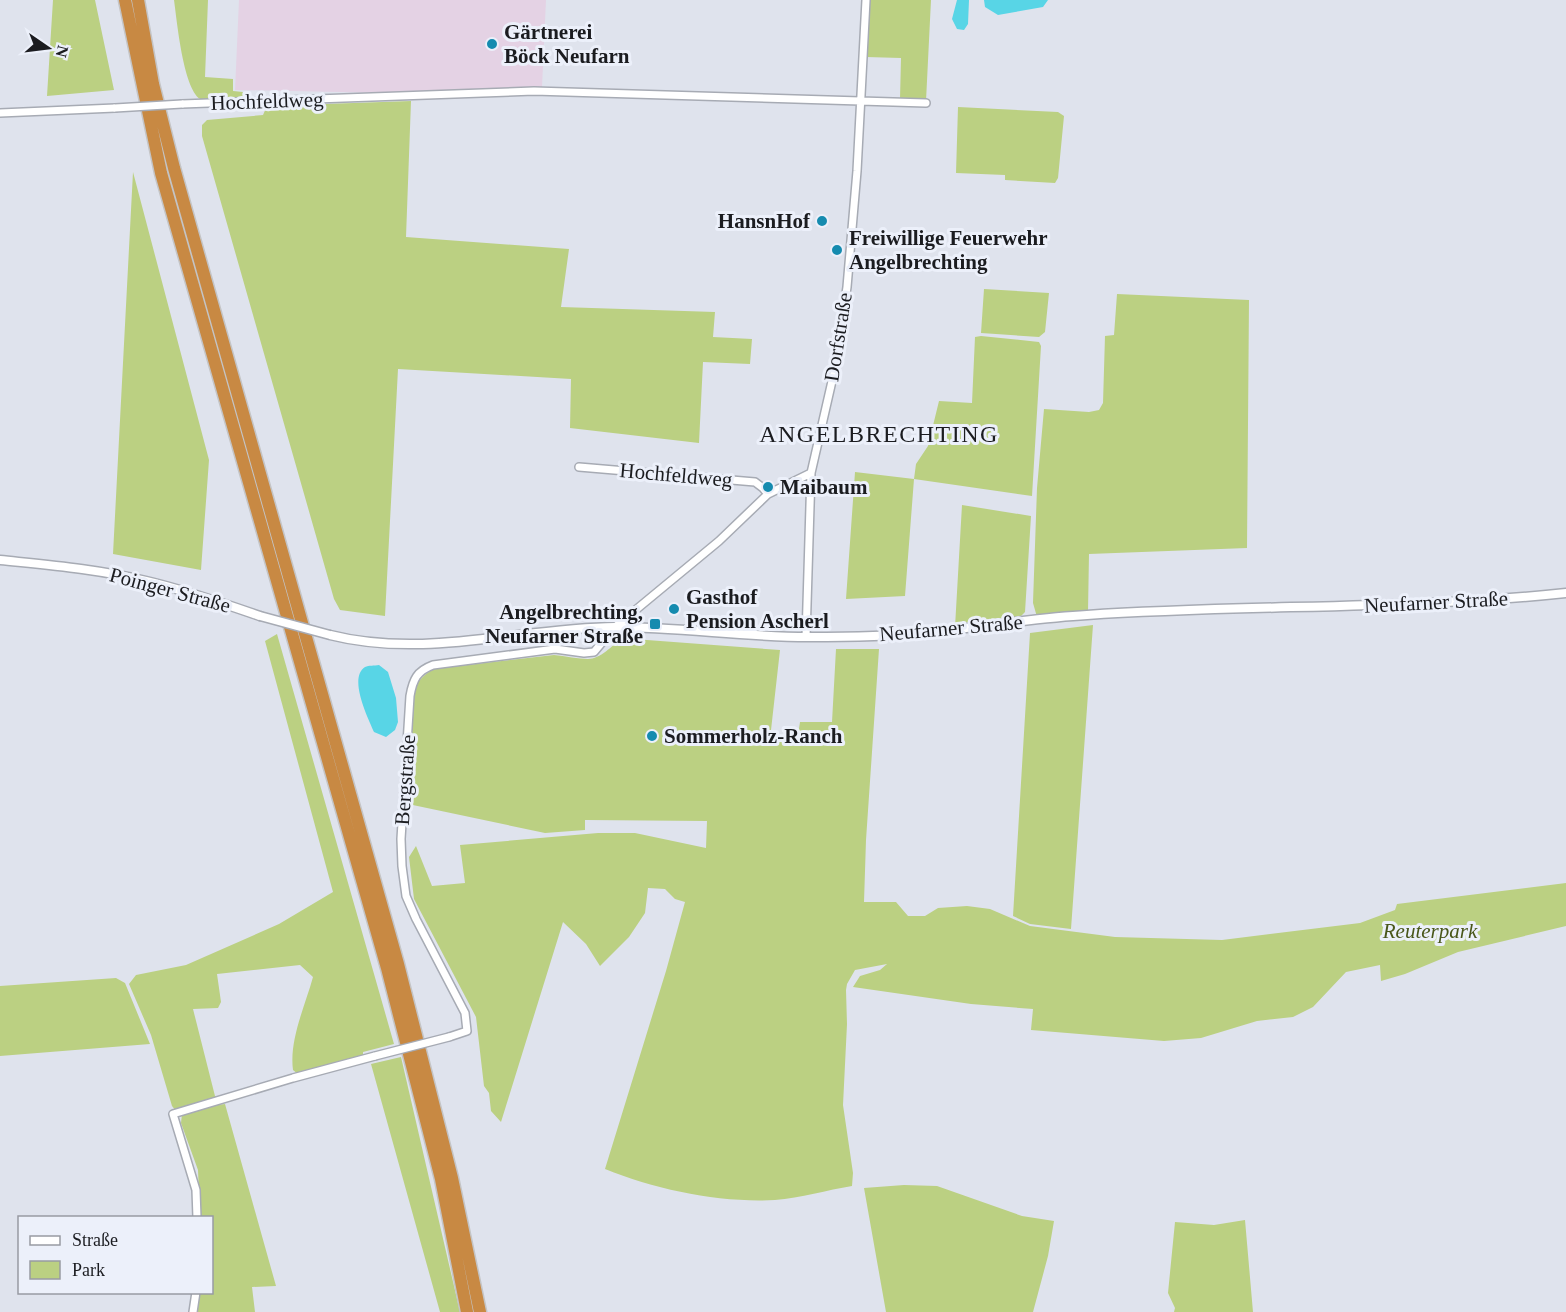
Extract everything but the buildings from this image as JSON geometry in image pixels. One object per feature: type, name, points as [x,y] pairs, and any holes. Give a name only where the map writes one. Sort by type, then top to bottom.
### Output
[{"type":"highway","points":[[125,0],[161,173],[387,968],[441,1179],[468,1312]]},
{"type":"highway","points":[[138,0],[153,84],[189,224],[398,964],[452,1178],[480,1312]]},
{"type":"street","name":"Dorfstraße","points":[[806,637],[811,473],[836,368],[842,322],[854,206],[866,0]]},
{"type":"street","name":"Hochfeldweg","points":[[0,113],[534,91],[926,103]]},
{"type":"street","name":"Hochfeldweg","points":[[579,467],[755,482],[768,494]]},
{"type":"street","name":"Bergstraße","points":[[197,1216],[196,1191],[173,1114],[293,1078],[467,1031],[465,1013],[406,896],[401,839],[410,696],[414,679],[423,669],[433,665],[555,649],[594,652],[615,627],[656,596],[719,542],[768,494],[811,473]]},
{"type":"street","name":"Poinger Straße","points":[[0,560],[101,572],[143,580],[333,636]]},
{"type":"street","name":"Neufarner Straße","points":[[333,636],[414,644],[453,643],[615,627],[806,637],[897,635],[1085,615],[1426,604],[1566,593]]},
{"type":"street","points":[[193,1312],[196,1294]]},
{"type":"shaded area","points":[[239,0],[546,0],[542,87],[389,93],[235,90]]},
{"type":"green space","points":[[53,0],[95,0],[114,90],[47,96]]},
{"type":"green space","points":[[174,0],[208,0],[205,77],[233,79],[233,91],[243,92],[242,100],[209,102],[200,99],[194,92],[185,68]]},
{"type":"green space","points":[[870,0],[931,0],[926,101],[900,99],[901,58],[866,57]]},
{"type":"green space","points":[[411,101],[406,237],[569,249],[561,307],[715,312],[713,337],[752,339],[750,364],[703,362],[699,443],[570,428],[571,379],[398,369],[385,616],[340,610],[334,599],[202,136],[202,125],[207,120],[263,115],[267,106]]},
{"type":"green space","points":[[958,107],[1058,112],[1064,116],[1058,178],[1055,183],[1005,180],[1005,175],[956,173]]},
{"type":"green space","points":[[133,172],[209,460],[201,570],[113,554]]},
{"type":"green space","points":[[984,289],[1049,293],[1045,332],[1039,337],[981,333]]},
{"type":"green space","points":[[1117,294],[1249,300],[1247,548],[1089,554],[1088,611],[1037,617],[1033,603],[1037,488],[1044,409],[1089,412],[1099,410],[1103,403],[1105,336],[1114,335]]},
{"type":"green space","points":[[975,337],[1039,342],[1041,346],[1032,496],[914,479],[916,464],[928,446],[939,401],[972,403]]},
{"type":"green space","points":[[855,472],[914,479],[905,596],[846,599]]},
{"type":"green space","points":[[962,505],[1031,516],[1025,612],[1018,619],[955,627]]},
{"type":"green space","points":[[1093,625],[1071,929],[1030,924],[1013,916],[1030,633]]},
{"type":"green space","points":[[277,634],[394,1044],[363,1052],[363,1056],[299,1075],[293,1070],[293,1047],[313,977],[300,965],[217,974],[221,1002],[218,1008],[193,1009],[215,1096],[219,1097],[176,1111],[172,1106],[151,1035],[129,984],[136,975],[186,965],[279,924],[333,892],[265,641]]},
{"type":"green space","name":"Reuterpark","points":[[620,638],[780,650],[770,739],[797,742],[800,722],[832,722],[836,649],[879,649],[864,902],[896,902],[908,916],[925,916],[938,908],[967,906],[990,909],[1030,926],[1115,937],[1222,940],[1360,923],[1395,910],[1397,904],[1566,883],[1566,926],[1458,952],[1405,974],[1381,981],[1380,965],[1346,972],[1313,1007],[1293,1017],[1257,1021],[1201,1038],[1164,1041],[1031,1030],[1033,1009],[971,1004],[853,987],[860,976],[880,970],[887,964],[855,970],[846,990],[847,1024],[843,1105],[853,1173],[852,1186],[785,1199],[754,1200],[689,1194],[646,1183],[605,1169],[685,902],[675,899],[665,889],[648,888],[645,913],[629,937],[600,966],[586,944],[563,922],[501,1122],[491,1111],[489,1093],[484,1086],[476,1017],[414,899],[409,857],[416,846],[432,886],[465,883],[460,845],[598,833],[635,833],[706,848],[707,821],[585,820],[585,830],[545,833],[408,804],[413,691],[427,673],[433,669],[554,655],[593,658],[606,652]]},
{"type":"green space","points":[[116,978],[125,983],[150,1044],[0,1056],[0,986]]},
{"type":"green space","points":[[401,1057],[460,1312],[440,1312],[371,1064]]},
{"type":"green space","points":[[225,1104],[276,1286],[252,1287],[255,1312],[195,1312],[198,1294],[213,1294],[213,1216],[200,1216],[198,1170],[181,1123],[182,1114],[195,1108]]},
{"type":"green space","points":[[904,1185],[937,1186],[1022,1216],[1054,1221],[1048,1256],[1033,1312],[886,1312],[864,1188]]},
{"type":"green space","points":[[1245,1220],[1253,1312],[1174,1312],[1175,1308],[1168,1293],[1175,1222],[1214,1225]]},
{"type":"water","points":[[957,0],[969,0],[968,24],[964,30],[957,29],[952,19]]},
{"type":"water","points":[[984,0],[1048,0],[1043,7],[998,15],[985,7]]},
{"type":"water","points":[[379,665],[388,672],[396,698],[398,722],[395,730],[386,737],[374,732],[364,708],[358,680],[360,672],[365,667]]},
{"type":"place","name":"Gärtnerei Böck Neufarn","points":[[492,44]]},
{"type":"place","name":"HansnHof","points":[[822,221]]},
{"type":"place","name":"Freiwillige Feuerwehr Angelbrechting","points":[[837,250]]},
{"type":"place","name":"Maibaum","points":[[768,487]]},
{"type":"place","name":"Gasthof Pension Ascherl","points":[[674,609]]},
{"type":"place","name":"Angelbrechting, Neufarner Straße","points":[[655,624]]},
{"type":"place","name":"Sommerholz-Ranch","points":[[652,736]]},
{"type":"district","name":"ANGELBRECHTING","points":[[879,434]]}]
